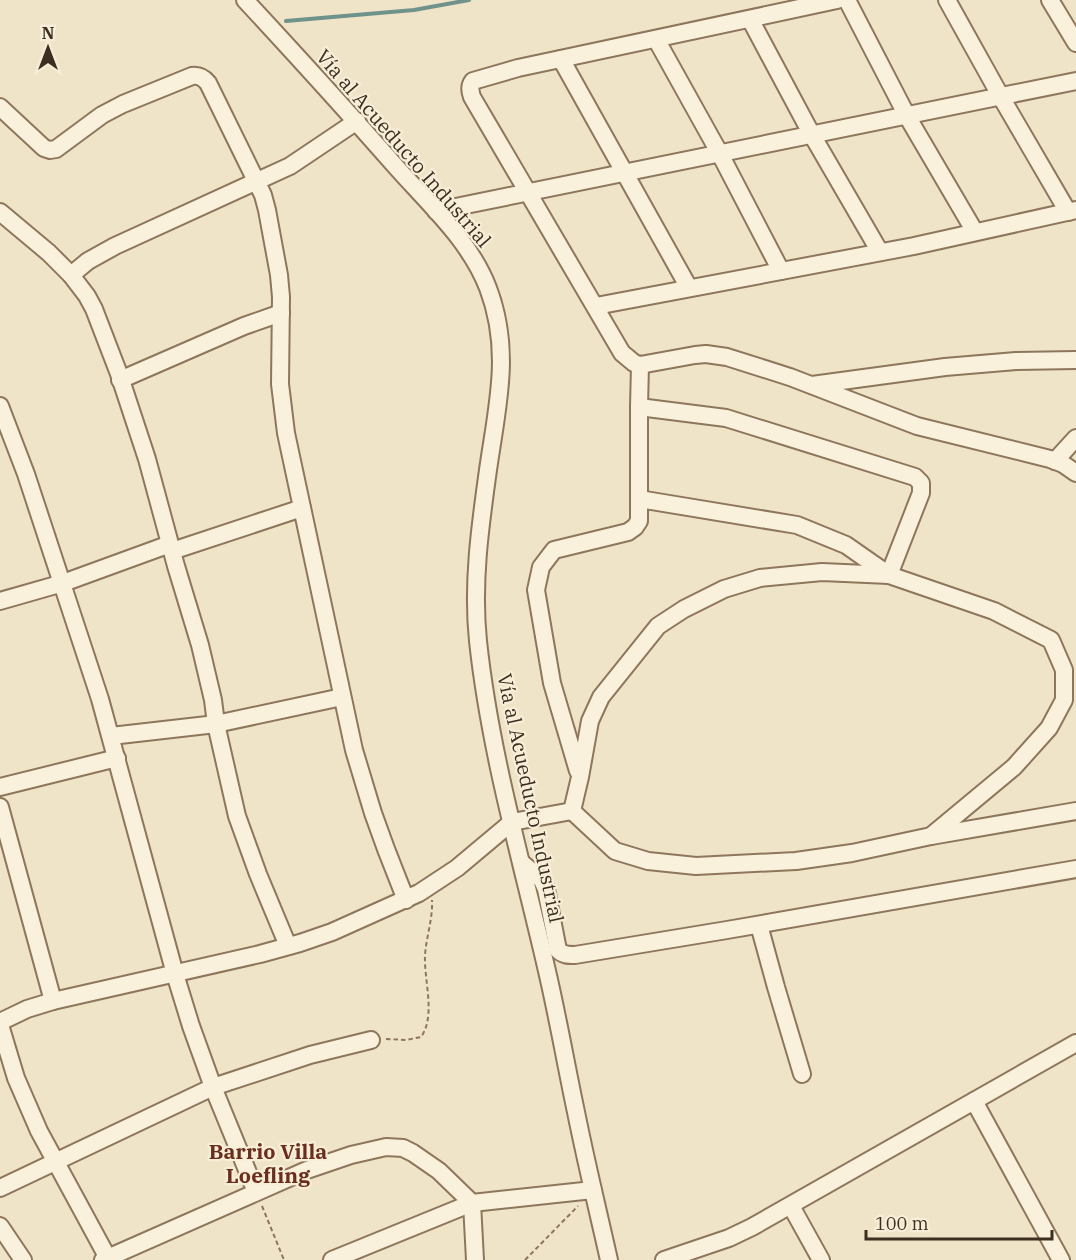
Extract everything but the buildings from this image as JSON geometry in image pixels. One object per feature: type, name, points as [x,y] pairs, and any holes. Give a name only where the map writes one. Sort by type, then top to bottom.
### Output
[{"type":"street","name":"Vía al Acueducto Industrial","points":[[245,0],[357,122],[465,245],[482,273],[493,303],[501,335],[500,387],[478,552],[476,590],[478,640],[494,742],[548,975],[609,1260]]},
{"type":"street","points":[[837,0],[478,78],[470,85],[472,97],[622,354],[634,363],[640,365],[695,355],[727,357],[790,377],[917,426],[1055,461],[1076,472]]},
{"type":"street","points":[[847,0],[907,116],[975,232]]},
{"type":"street","points":[[596,306],[880,252],[1072,211],[1001,97],[947,0]]},
{"type":"street","points":[[1050,0],[1076,43]]},
{"type":"street","points":[[750,19],[812,135],[880,252]]},
{"type":"street","points":[[656,39],[781,271]]},
{"type":"street","points":[[561,59],[689,288]]},
{"type":"street","points":[[0,107],[44,148],[50,150],[56,149],[86,126],[123,104],[192,76],[198,75],[208,83],[263,195],[267,210],[279,274],[280,384],[286,433],[354,750],[386,849],[406,900]]},
{"type":"street","points":[[436,212],[1076,81]]},
{"type":"street","points":[[71,275],[88,261],[124,242],[290,166],[357,122]]},
{"type":"street","points":[[0,212],[49,253],[71,275],[94,309],[147,459],[203,654],[237,816],[288,946]]},
{"type":"street","points":[[120,380],[244,326],[281,313]]},
{"type":"street","points":[[811,386],[945,367],[1016,361],[1076,360]]},
{"type":"street","points":[[580,777],[552,683],[536,590],[541,567],[554,550],[628,532],[639,520],[640,365]]},
{"type":"street","points":[[0,405],[26,474],[87,656],[191,1026],[256,1192]]},
{"type":"street","points":[[639,407],[726,418],[915,477],[921,483],[921,493],[889,575]]},
{"type":"street","points":[[1055,461],[1076,438]]},
{"type":"street","points":[[639,499],[797,525],[846,545],[889,575],[994,611],[1051,640],[1064,670],[1064,700],[1049,728],[1014,767],[931,836]]},
{"type":"street","points":[[0,601],[302,508]]},
{"type":"street","points":[[572,811],[590,721],[601,697],[658,626],[684,609],[724,589],[760,578],[822,572],[889,575]]},
{"type":"street","points":[[111,736],[216,724],[342,697]]},
{"type":"street","points":[[0,787],[117,758]]},
{"type":"street","points":[[0,807],[53,1001]]},
{"type":"street","points":[[475,1260],[472,1203],[439,1171],[413,1153],[394,1147],[372,1149],[307,1170],[106,1259],[39,1131],[16,1078],[0,1023],[27,1009],[53,1001],[220,964],[332,932],[406,900],[429,887],[512,822],[572,811]]},
{"type":"street","points":[[572,811],[615,851],[648,861],[696,866],[796,861],[852,853],[931,836],[1076,811]]},
{"type":"street","points":[[522,863],[542,880],[546,889],[558,950],[575,955],[759,925],[1076,868]]},
{"type":"street","points":[[759,925],[802,1074]]},
{"type":"street","points":[[0,1188],[213,1087],[310,1055],[371,1040]]},
{"type":"street","points":[[664,1260],[729,1238],[752,1227],[1076,1043]]},
{"type":"street","points":[[974,1101],[1061,1260]]},
{"type":"street","points":[[332,1260],[472,1203],[593,1190]]},
{"type":"street","points":[[791,1206],[821,1260]]},
{"type":"street","points":[[0,1226],[23,1260]]},
{"type":"path","points":[[371,1040],[412,1040],[420,1038],[427,1027],[425,958],[432,906],[429,887]]},
{"type":"path","points":[[525,1260],[593,1190]]},
{"type":"path","points":[[256,1192],[284,1260]]},
{"type":"waterway","points":[[286,21],[414,10],[469,0]]},
{"type":"district","name":"Barrio Villa Loefling","points":[[268,1163]]}]
